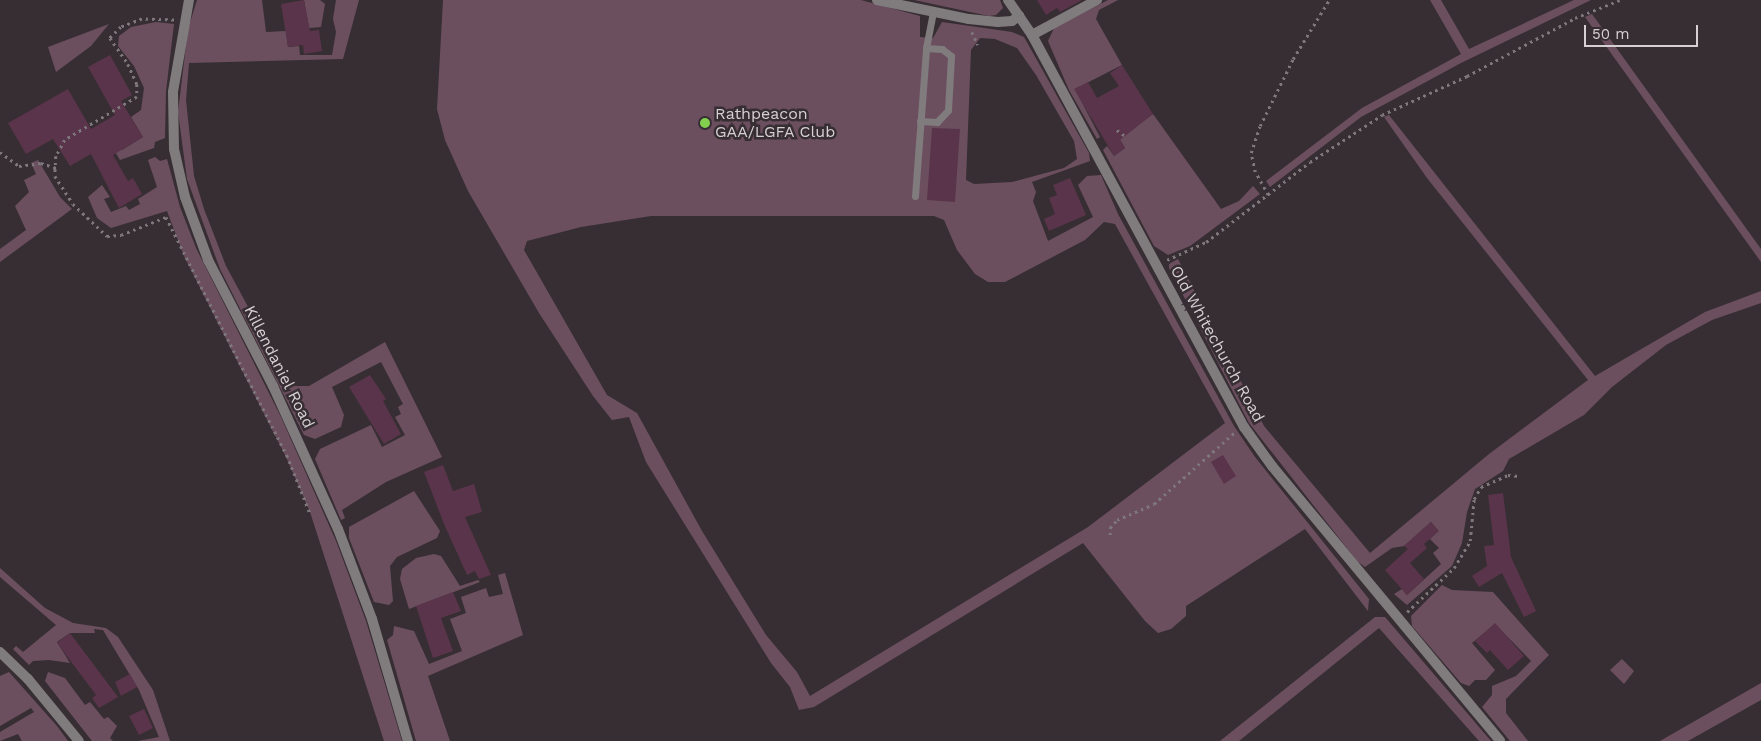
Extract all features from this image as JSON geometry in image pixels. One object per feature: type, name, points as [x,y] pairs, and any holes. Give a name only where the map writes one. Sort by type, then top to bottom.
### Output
[{"type":"street","name":"Killendaniel Road","points":[[189,0],[179,42],[172,120],[174,149],[185,197],[208,260],[273,386],[338,529],[372,619],[408,741]]},
{"type":"street","points":[[877,0],[933,12],[998,22],[1012,21],[1019,16]]},
{"type":"street","name":"Old Whitechurch Road","points":[[1008,0],[1032,35],[1244,427],[1284,481],[1500,741]]},
{"type":"street","points":[[1032,35],[1097,0]]},
{"type":"street","points":[[0,652],[28,678],[78,741]]},
{"type":"lane","points":[[915,196],[926,48],[933,12]]},
{"type":"lane","points":[[920,121],[937,122],[948,110],[951,56],[942,49],[926,48]]},
{"type":"path","points":[[1268,195],[1255,172],[1251,153],[1260,126],[1293,59],[1329,0]]},
{"type":"path","points":[[1170,258],[1206,242],[1268,195],[1382,115],[1467,76],[1575,18],[1620,0]]},
{"type":"path","points":[[168,19],[142,19],[121,27],[110,38],[128,64],[137,84],[137,97],[65,140],[56,156],[55,176],[61,190],[93,226],[107,236],[121,235],[166,217],[287,455],[310,513]]},
{"type":"path","points":[[1117,130],[1124,135]]},
{"type":"path","points":[[0,152],[19,166],[42,163],[56,168]]},
{"type":"path","points":[[1110,535],[1110,528],[1117,520],[1154,504],[1232,434]]},
{"type":"path","points":[[1417,604],[1454,568],[1470,541],[1474,499],[1481,487],[1508,475],[1520,476]]},
{"type":"shaded area","points":[[197,0],[262,0],[266,32],[286,31],[288,47],[299,46],[300,55],[332,55],[336,32],[333,19],[336,0],[359,0],[343,59],[189,63],[186,100],[194,176],[204,209],[226,266],[291,386],[309,386],[385,342],[442,457],[386,482],[342,510],[345,518],[341,520],[315,459],[320,449],[371,425],[382,447],[405,435],[395,417],[401,414],[398,407],[403,404],[381,362],[332,387],[344,415],[341,427],[315,439],[304,435],[220,269],[187,179],[178,112],[188,29]]},
{"type":"shaded area","points":[[304,0],[320,0],[325,4],[321,27],[309,28]]},
{"type":"shaded area","name":"Rathpeacon GAA/LGFA Club","points":[[443,0],[861,0],[920,16],[920,37],[933,38],[942,22],[1012,32],[1024,37],[1089,153],[1090,161],[1032,182],[1036,192],[1033,201],[1048,241],[1093,217],[1078,185],[1087,176],[1101,175],[1118,214],[1234,426],[1255,457],[1369,599],[1368,611],[1305,529],[1186,606],[1186,616],[1171,629],[1158,633],[1145,621],[1083,543],[814,707],[799,710],[790,687],[771,663],[646,462],[629,417],[612,420],[593,396],[539,313],[468,191],[445,140],[437,109]],"holes":[[[980,38],[995,39],[1017,48],[1036,75],[1074,141],[1077,159],[1064,168],[1012,182],[974,184],[966,180],[971,50]],[[651,216],[934,216],[944,220],[957,250],[975,274],[988,282],[1005,282],[1085,240],[1104,222],[1115,224],[1225,423],[1088,527],[810,696],[797,672],[766,635],[702,531],[637,413],[607,395],[524,250],[527,241],[581,227]]]},
{"type":"shaded area","points":[[914,0],[1000,0],[1003,8],[996,15],[989,16]]},
{"type":"shaded area","points":[[1108,0],[1118,0],[1099,10],[1096,19],[1122,65],[1075,89],[1100,137],[1097,139],[1069,90],[1048,41],[1054,28]]},
{"type":"shaded area","points":[[1430,0],[1441,0],[1469,49],[1574,0],[1591,0],[1461,63],[1361,117],[1270,187],[1266,181],[1362,108],[1461,54]]},
{"type":"shaded area","points":[[1592,14],[1761,249],[1761,262],[1585,17]]},
{"type":"shaded area","points":[[156,22],[174,24],[166,91],[165,138],[155,142],[154,148],[120,160],[114,150],[115,139],[122,150],[143,137],[131,117],[141,110],[144,88],[134,66],[118,46],[119,36],[131,27]]},
{"type":"shaded area","points":[[109,24],[91,46],[56,72],[48,47]]},
{"type":"shaded area","points":[[1153,114],[1221,209],[1239,201],[1253,186],[1260,194],[1190,246],[1168,255],[1154,246],[1103,150],[1107,146],[1114,156],[1125,148],[1119,138]]},
{"type":"shaded area","points":[[1389,115],[1595,376],[1705,312],[1761,291],[1761,303],[1712,320],[1666,345],[1612,387],[1584,415],[1509,459],[1503,471],[1475,489],[1467,512],[1462,543],[1452,566],[1407,605],[1394,594],[1402,589],[1407,595],[1441,564],[1433,553],[1439,548],[1430,539],[1438,531],[1431,522],[1404,546],[1392,548],[1365,567],[1357,561],[1249,423],[1169,268],[1169,264],[1178,259],[1264,426],[1370,553],[1489,454],[1588,380],[1427,178],[1384,117]]},
{"type":"shaded area","points":[[155,157],[160,161],[167,159],[180,207],[196,248],[281,417],[336,541],[366,621],[402,741],[384,741],[310,512],[286,457],[184,256],[167,211],[111,228],[97,218],[88,197],[102,185],[110,197],[104,199],[111,212],[126,206],[129,210],[140,204],[138,199],[157,187],[148,160]]},
{"type":"shaded area","points":[[38,160],[60,197],[72,209],[0,262],[0,249],[26,230],[15,206],[29,192],[24,180],[36,174],[31,163]]},
{"type":"shaded area","points":[[414,491],[440,531],[437,538],[397,557],[390,566],[393,601],[389,605],[374,602],[349,538],[349,527]]},
{"type":"shaded area","points":[[434,554],[441,556],[460,586],[478,580],[480,582],[409,609],[400,579],[402,569],[416,558]]},
{"type":"shaded area","points":[[0,568],[45,608],[73,623],[106,628],[118,637],[153,690],[170,741],[138,741],[159,737],[139,690],[103,630],[94,629],[95,633],[70,633],[57,642],[70,663],[49,660],[33,661],[29,665],[13,649],[16,646],[23,652],[56,625],[0,577]]},
{"type":"shaded area","points":[[505,573],[523,635],[428,676],[450,741],[416,741],[387,640],[393,635],[394,626],[414,631],[429,664],[462,651],[450,619],[466,613],[461,597],[486,588],[489,597],[503,594],[498,575]]},
{"type":"shaded area","points":[[1442,585],[1452,590],[1493,592],[1549,655],[1506,699],[1506,713],[1528,741],[1510,741],[1482,707],[1492,695],[1492,686],[1516,676],[1531,661],[1495,624],[1472,643],[1495,670],[1486,680],[1475,680],[1469,686],[1461,683],[1412,626],[1411,616]]},
{"type":"shaded area","points":[[1375,617],[1385,617],[1491,741],[1479,741],[1379,628],[1239,741],[1220,741]]},
{"type":"shaded area","points":[[1622,659],[1634,671],[1624,684],[1610,670]]},
{"type":"shaded area","points":[[9,672],[68,741],[22,741],[18,734],[0,741],[0,732],[34,712],[31,708],[0,726],[0,676]]},
{"type":"shaded area","points":[[48,672],[65,678],[85,705],[90,702],[104,719],[108,717],[117,726],[110,738],[113,741],[92,741],[45,681]]},
{"type":"shaded area","points":[[1761,683],[1761,700],[1688,741],[1660,741]]},
{"type":"building","points":[[304,0],[310,31],[319,30],[322,51],[304,54],[303,45],[288,47],[281,4]]},
{"type":"building","points":[[1037,0],[1082,0],[1060,12],[1057,8],[1046,15]]},
{"type":"building","points":[[110,55],[132,95],[121,101],[143,137],[113,155],[128,181],[133,178],[142,194],[119,208],[91,154],[70,166],[53,139],[26,154],[8,123],[68,89],[91,129],[115,115],[88,67]]},
{"type":"building","points":[[1122,65],[1153,114],[1120,140],[1125,148],[1114,156],[1074,89],[1088,82],[1097,98],[1119,86],[1110,73]]},
{"type":"building","points":[[932,128],[960,129],[955,202],[927,200]]},
{"type":"building","points":[[1070,178],[1086,215],[1049,231],[1044,219],[1055,214],[1049,198],[1057,195],[1053,185]]},
{"type":"building","points":[[370,375],[386,399],[383,401],[401,434],[384,444],[349,387]]},
{"type":"building","points":[[1223,455],[1236,476],[1224,484],[1211,462]]},
{"type":"building","points":[[443,465],[453,491],[474,484],[482,512],[465,517],[491,575],[479,579],[475,571],[467,575],[444,524],[424,472]]},
{"type":"building","points":[[1503,493],[1511,557],[1536,611],[1524,617],[1502,573],[1479,587],[1472,576],[1487,566],[1484,546],[1494,545],[1488,495]]},
{"type":"building","points":[[1431,522],[1439,531],[1424,544],[1427,548],[1410,563],[1424,579],[1407,595],[1385,570],[1408,549],[1404,546]]},
{"type":"building","points":[[453,592],[461,611],[441,618],[453,651],[433,658],[416,606]]},
{"type":"building","points":[[1495,623],[1524,656],[1508,670],[1490,650],[1487,653],[1475,641]]},
{"type":"building","points":[[70,633],[118,697],[99,708],[92,698],[96,695],[57,643]]},
{"type":"building","points":[[130,674],[137,687],[121,696],[115,682]]},
{"type":"building","points":[[144,709],[153,728],[139,735],[129,716]]},
{"type":"place","name":"Rathpeacon GAA/LGFA Club","points":[[705,123]]}]
